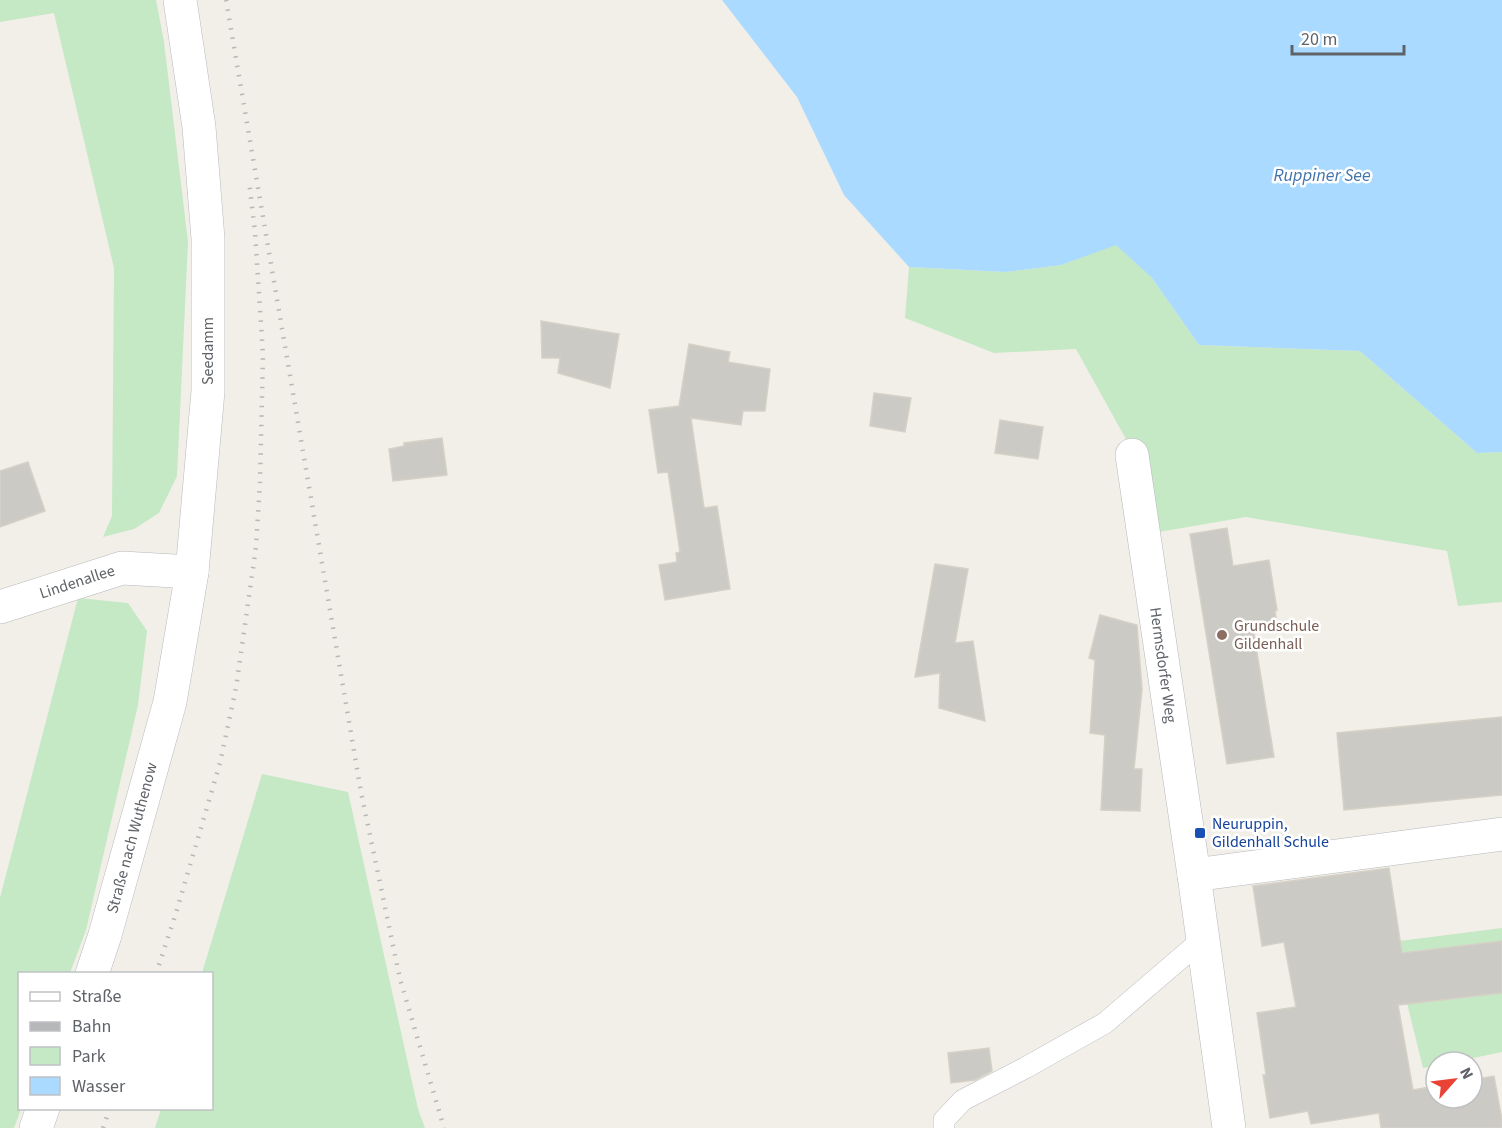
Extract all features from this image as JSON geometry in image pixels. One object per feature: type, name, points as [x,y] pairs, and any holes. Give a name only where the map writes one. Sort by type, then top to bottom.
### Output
[{"type":"street","name":"Seedamm","points":[[170,702],[192,572],[208,391],[208,239],[199,127],[180,0]]},
{"type":"street","name":"Hermsdorfer Weg","points":[[1132,455],[1229,1128]]},
{"type":"street","name":"Lindenallee","points":[[0,607],[122,568],[192,572]]},
{"type":"street","name":"Straße nach Wuthenow","points":[[93,972],[170,702]]},
{"type":"street","points":[[1194,875],[1502,834]]},
{"type":"street","points":[[36,1128],[42,1110]]},
{"type":"lane","points":[[944,1128],[944,1120],[963,1100],[1105,1023],[1203,939]]},
{"type":"green space","points":[[0,0],[156,0],[164,42],[188,242],[177,476],[159,513],[134,529],[103,537],[112,516],[114,268],[54,13],[0,22]]},
{"type":"green space","points":[[1116,244],[1152,278],[1199,345],[1360,351],[1477,453],[1502,452],[1502,602],[1458,606],[1447,551],[1246,517],[1147,534],[1137,459],[1076,349],[994,353],[905,318],[909,267],[1006,272],[1061,265]]},
{"type":"green space","points":[[78,598],[128,603],[147,631],[138,705],[86,930],[70,972],[18,972],[18,1110],[21,1110],[14,1128],[0,1128],[0,898]]},
{"type":"green space","points":[[262,774],[348,792],[418,1109],[425,1128],[155,1128],[161,1110],[213,1110],[213,972],[202,972]]},
{"type":"green space","points":[[1502,928],[1502,1052],[1484,1056],[1484,1050],[1424,1050],[1423,1068],[1392,942]]},
{"type":"water","name":"Ruppiner See","points":[[722,0],[1502,0],[1502,452],[1477,453],[1360,351],[1199,345],[1152,278],[1116,245],[1061,265],[1006,272],[909,267],[844,195],[797,97]]},
{"type":"building","points":[[541,321],[619,334],[610,388],[558,373],[560,358],[542,358]]},
{"type":"building","points":[[689,344],[730,352],[728,362],[770,369],[765,411],[743,411],[741,425],[691,418],[704,508],[717,506],[730,589],[665,600],[659,565],[677,562],[676,553],[680,552],[668,472],[658,473],[649,410],[679,406]]},
{"type":"building","points":[[874,393],[911,398],[905,432],[870,426]]},
{"type":"building","points":[[1000,420],[1043,427],[1038,459],[995,453]]},
{"type":"building","points":[[442,438],[447,475],[393,481],[389,449],[404,446],[404,443]]},
{"type":"building","points":[[28,462],[45,511],[0,527],[0,471]]},
{"type":"building","points":[[1227,528],[1233,566],[1269,560],[1277,624],[1253,628],[1274,757],[1227,764],[1190,534]]},
{"type":"building","points":[[935,564],[968,569],[955,643],[973,641],[985,721],[939,708],[940,673],[915,677]]},
{"type":"building","points":[[1100,615],[1137,625],[1142,689],[1134,769],[1142,769],[1140,811],[1101,810],[1105,735],[1090,733],[1095,660],[1089,658]]},
{"type":"building","points":[[1502,717],[1502,795],[1344,810],[1337,733]]},
{"type":"building","points":[[1389,868],[1402,953],[1502,941],[1502,993],[1398,1005],[1413,1090],[1424,1088],[1424,1110],[1484,1110],[1484,1078],[1494,1076],[1502,1128],[1381,1128],[1379,1113],[1311,1124],[1308,1111],[1270,1118],[1257,1013],[1296,1007],[1284,942],[1262,946],[1253,886]]},
{"type":"building","points":[[989,1048],[992,1071],[975,1080],[951,1083],[948,1053]]},
{"type":"railway","points":[[226,0],[361,792],[400,979],[444,1128]]},
{"type":"railway","points":[[157,972],[220,763],[236,688],[256,547],[263,355],[255,232],[249,181]]},
{"type":"railway","points":[[103,1128],[109,1110]]},
{"type":"place","name":"Grundschule Gildenhall","points":[[1222,635]]},
{"type":"place","name":"Neuruppin, Gildenhall Schule","points":[[1200,833]]}]
